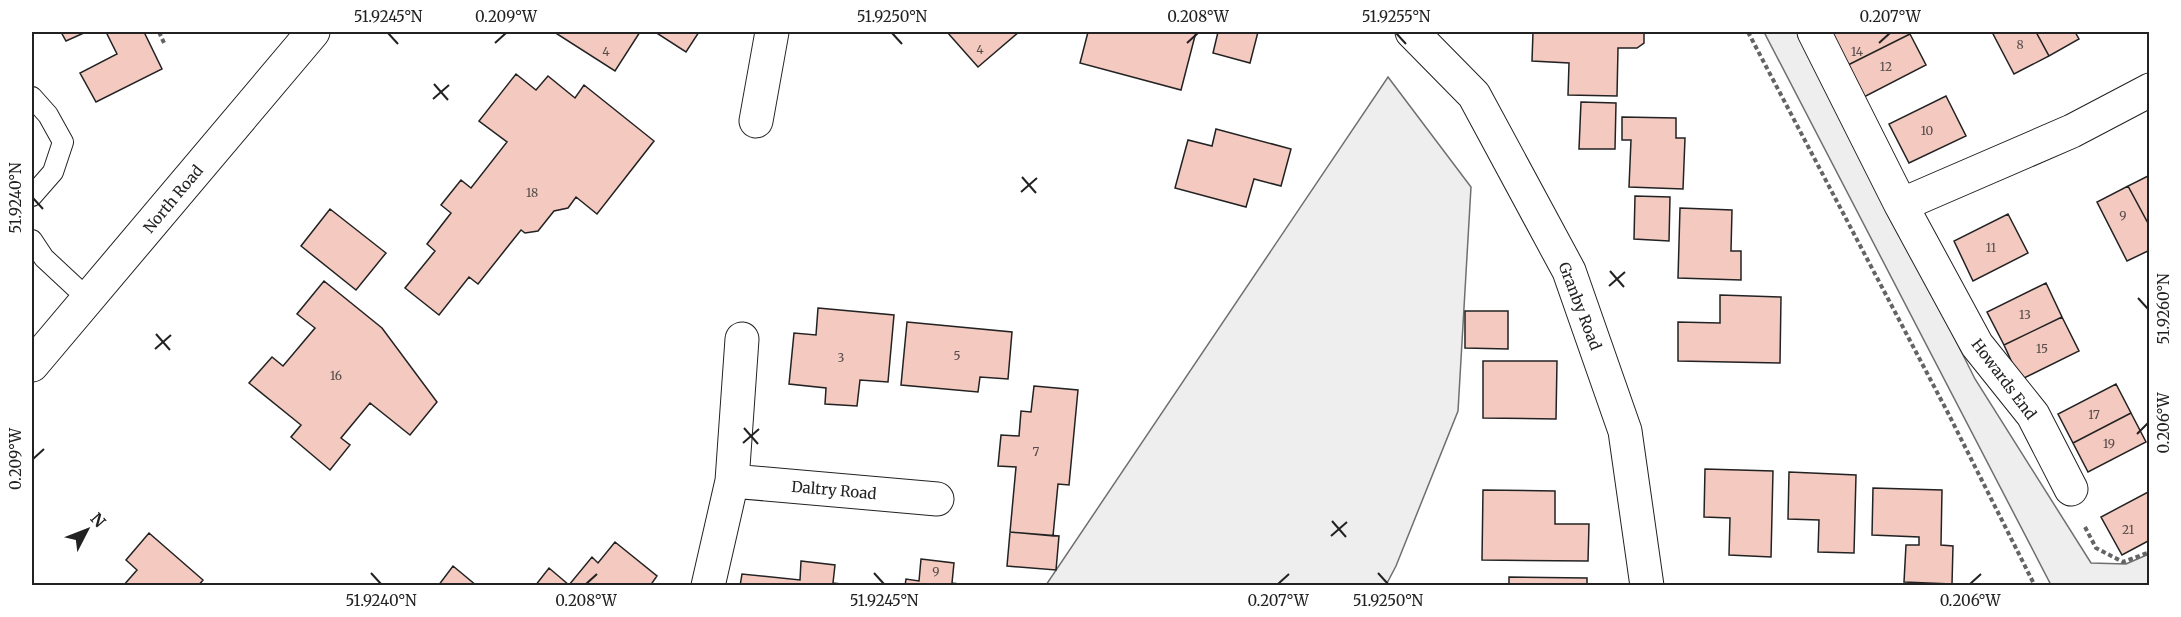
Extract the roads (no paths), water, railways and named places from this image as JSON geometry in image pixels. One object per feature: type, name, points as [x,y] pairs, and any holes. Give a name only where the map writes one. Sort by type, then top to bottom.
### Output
[{"type":"street","name":"North Road","points":[[32,365],[313,32]]},
{"type":"street","points":[[756,121],[772,32]]},
{"type":"street","name":"Granby Road","points":[[1412,32],[1474,94],[1569,271],[1625,431],[1647,585]]},
{"type":"street","name":"Howards End","points":[[1814,32],[1901,205],[1977,345],[2033,415],[2071,489]]},
{"type":"street","points":[[1901,205],[2072,131],[2150,90]]},
{"type":"street","points":[[708,585],[732,481],[742,339]]},
{"type":"street","name":"Daltry Road","points":[[732,481],[937,499]]},
{"type":"lane","points":[[32,97],[48,115],[63,142],[53,172],[32,196]]},
{"type":"lane","points":[[32,240],[44,258],[88,298]]}]
